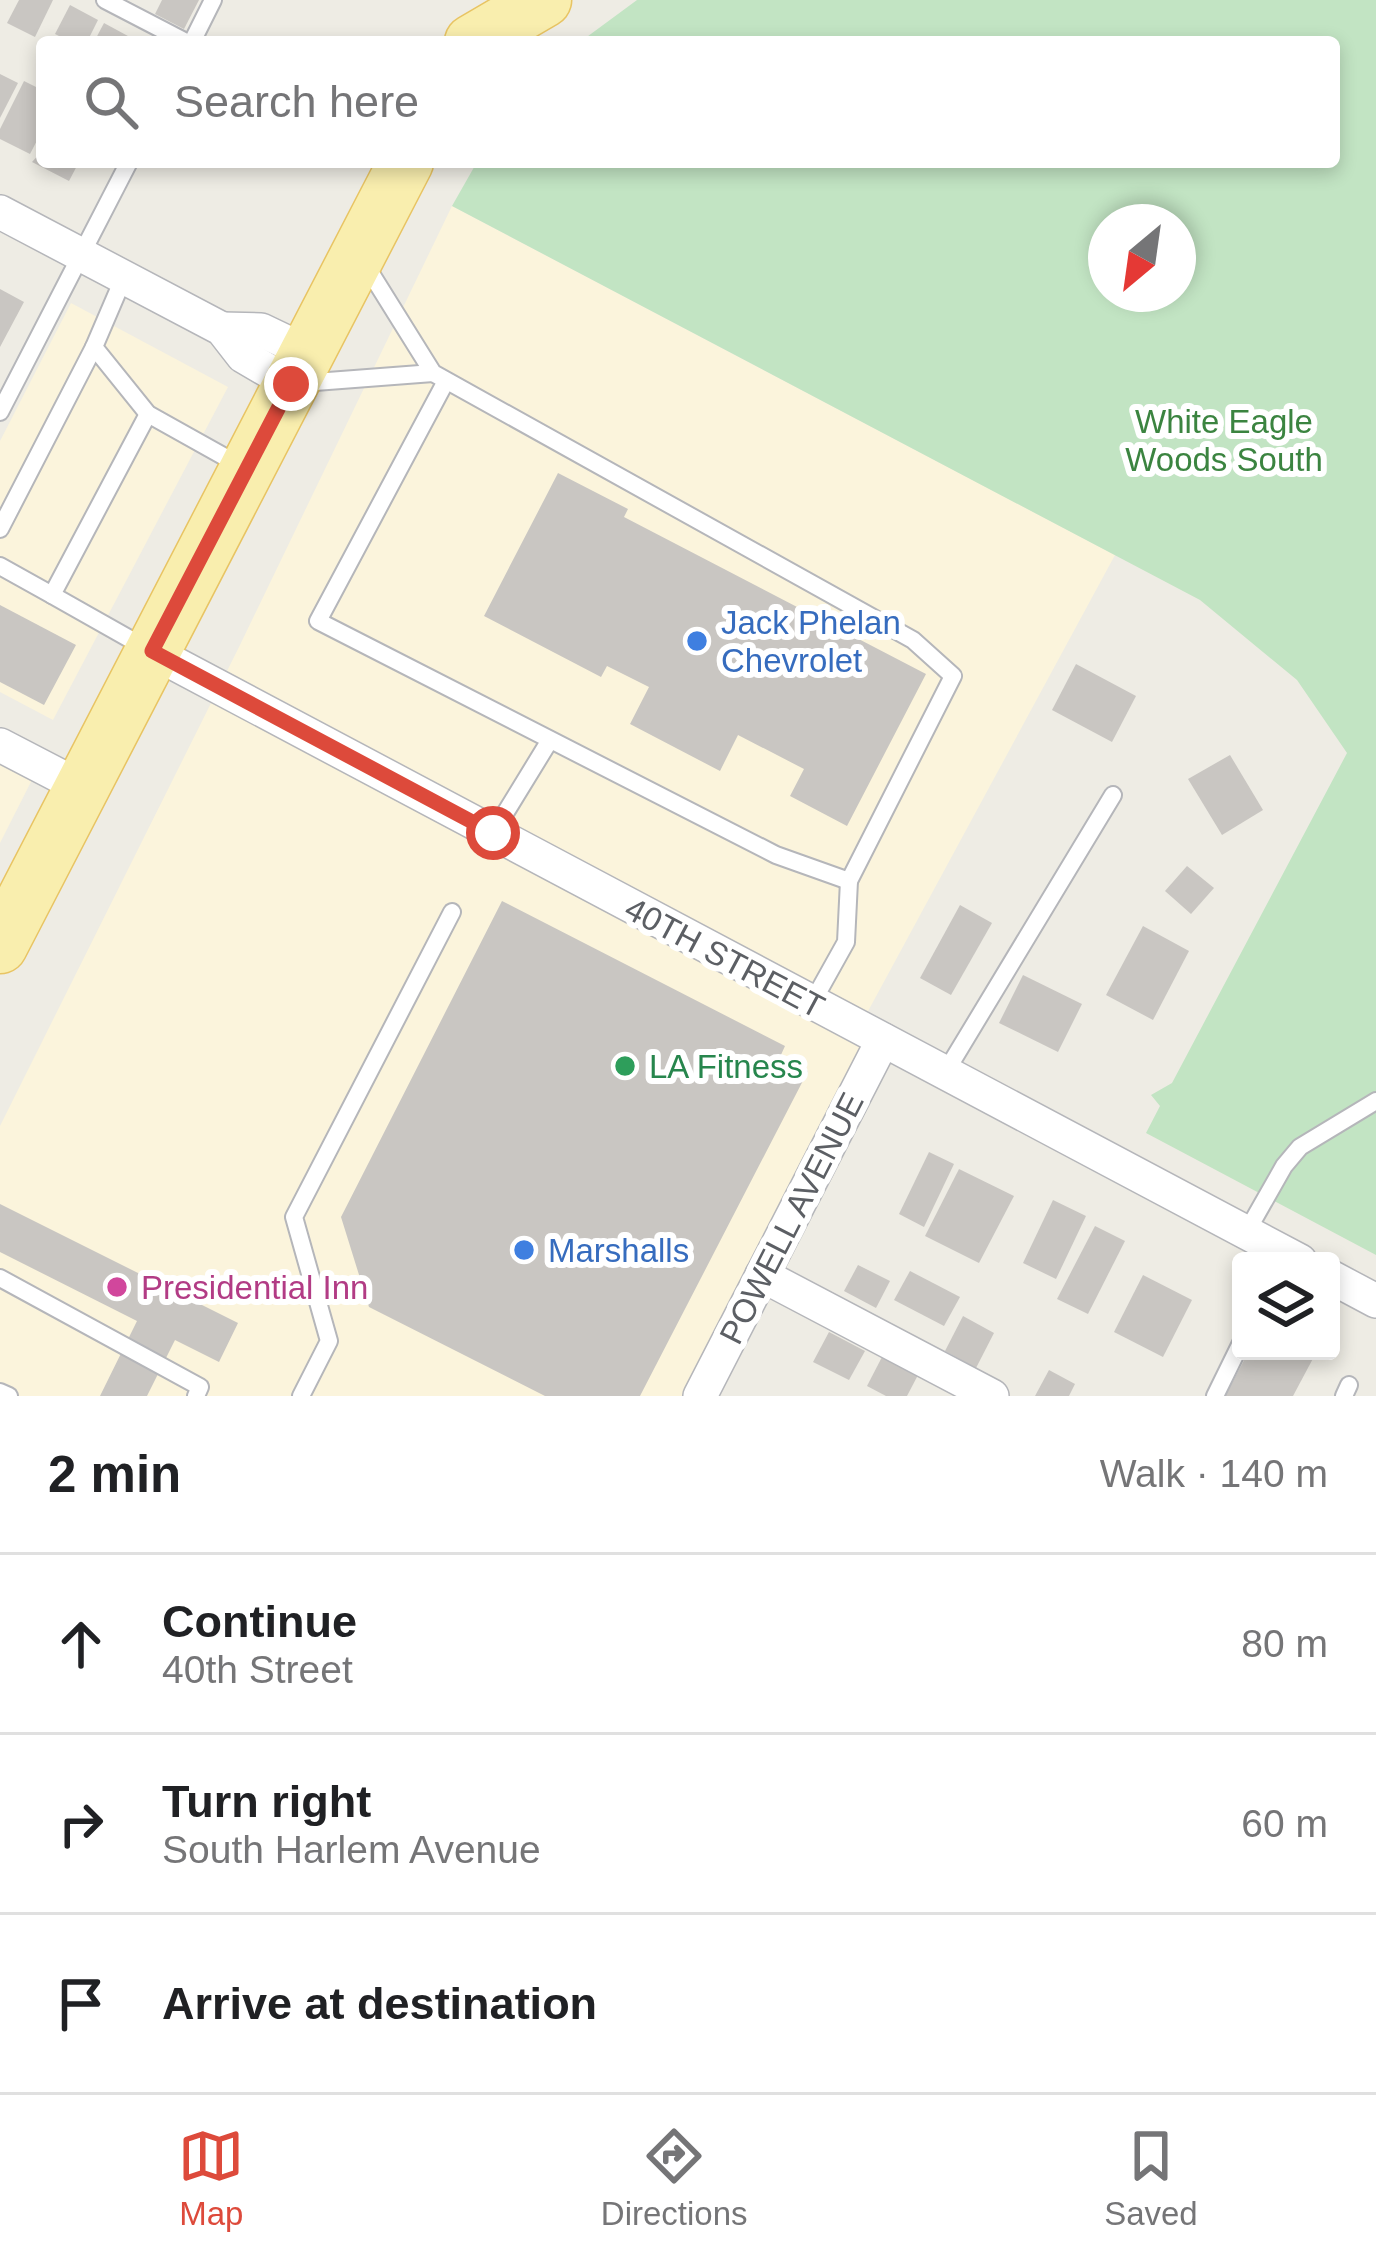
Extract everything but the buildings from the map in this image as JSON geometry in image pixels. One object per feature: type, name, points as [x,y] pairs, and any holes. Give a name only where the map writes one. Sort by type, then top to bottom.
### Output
[{"type":"main road","points":[[473,36],[490,0]]},
{"type":"main road","points":[[481,36],[544,0]]},
{"type":"main road","points":[[0,946],[403,168]]},
{"type":"street","points":[[0,212],[222,328],[261,330],[299,368]]},
{"type":"street","name":"40TH STREET","points":[[152,651],[1278,1252]]},
{"type":"street","points":[[0,745],[81,787]]},
{"type":"street","name":"POWELL AVENUE","points":[[700,1396],[883,1040]]},
{"type":"street","points":[[762,1275],[992,1396]]},
{"type":"street","points":[[1340,1282],[1376,1301]]},
{"type":"lane","points":[[105,0],[177,36]]},
{"type":"lane","points":[[192,36],[213,0]]},
{"type":"lane","points":[[0,412],[126,168]]},
{"type":"lane","points":[[359,253],[440,377]]},
{"type":"lane","points":[[0,529],[94,347],[124,277]]},
{"type":"lane","points":[[94,347],[148,414],[246,469]]},
{"type":"lane","points":[[299,368],[440,377],[913,640],[953,676],[849,881],[846,942],[812,1003]]},
{"type":"lane","points":[[440,377],[318,621],[776,855],[849,881]]},
{"type":"lane","points":[[52,595],[148,414]]},
{"type":"lane","points":[[0,566],[152,651]]},
{"type":"lane","points":[[493,833],[550,740]]},
{"type":"lane","points":[[945,1073],[1113,795]]},
{"type":"lane","points":[[301,1396],[329,1341],[294,1217],[452,912]]},
{"type":"lane","points":[[1246,1232],[1300,1147],[1376,1101]]},
{"type":"lane","points":[[0,1278],[200,1387],[196,1396]]},
{"type":"lane","points":[[1215,1396],[1233,1360]]},
{"type":"lane","points":[[0,1392],[9,1396]]},
{"type":"shaded area","points":[[452,206],[1115,555],[860,1026],[883,1040],[699,1396],[0,1396],[0,1126]]},
{"type":"shaded area","points":[[71,303],[228,387],[53,720],[0,692],[0,441]]},
{"type":"shaded area","points":[[0,751],[37,770],[0,843]]},
{"type":"green space","name":"White Eagle Woods South","points":[[637,0],[1376,0],[1376,1255],[1146,1133],[1160,1106],[1151,1095],[1172,1083],[1347,753],[1297,680],[1200,600],[452,206],[474,168],[1340,168],[1340,36],[588,36]]},
{"type":"place","name":"Jack Phelan Chevrolet","points":[[697,641]]},
{"type":"place","name":"LA Fitness","points":[[625,1066]]},
{"type":"place","name":"Marshalls","points":[[524,1250]]},
{"type":"place","name":"Presidential Inn","points":[[117,1287]]},
{"type":"route","points":[[291,384],[152,651],[493,833]]}]
